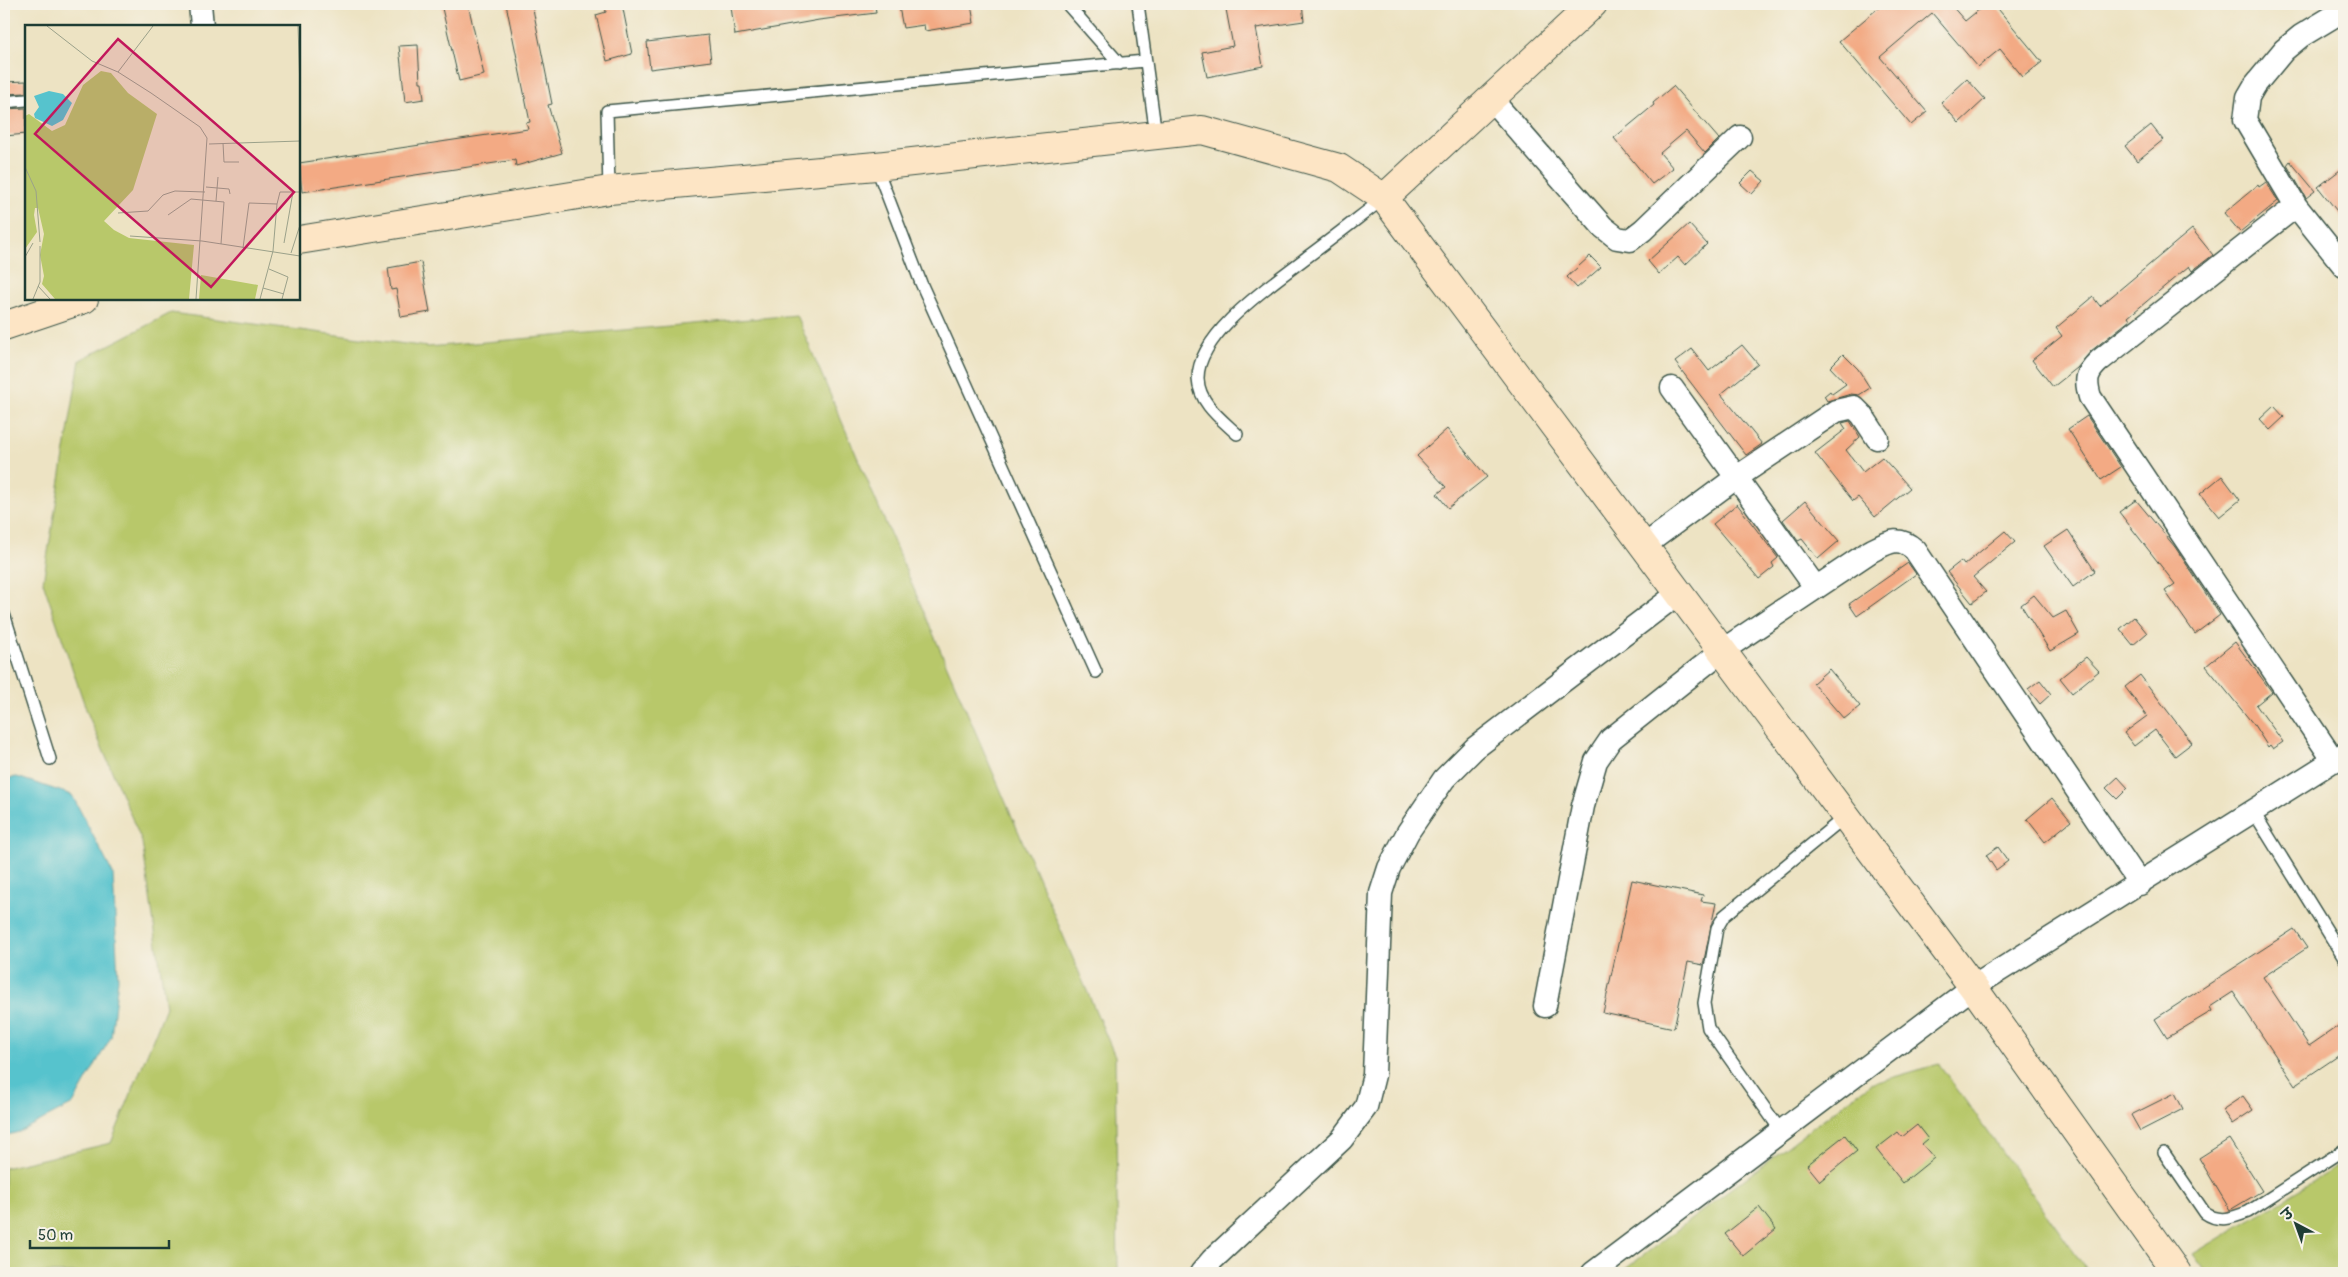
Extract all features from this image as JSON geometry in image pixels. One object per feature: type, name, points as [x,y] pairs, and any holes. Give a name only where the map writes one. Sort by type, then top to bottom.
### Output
[{"type":"street","points":[[200,4],[202,25]]},
{"type":"street","points":[[1384,198],[1593,4]]},
{"type":"street","points":[[2344,12],[2301,36],[2284,50],[2255,85],[2248,97],[2245,120],[2296,206],[2344,266]]},
{"type":"street","points":[[1491,99],[1603,227],[1617,238],[1630,240],[1644,230],[1740,137]]},
{"type":"street","points":[[300,240],[609,190],[876,166],[1202,130],[1338,168],[1384,198],[1973,986],[2177,1273]]},
{"type":"street","points":[[1593,1273],[1973,986],[2140,884],[2339,757],[2090,397],[2086,383],[2088,371],[2099,361],[2296,206]]},
{"type":"street","points":[[4,326],[81,300]]},
{"type":"street","points":[[1672,388],[1816,588]]},
{"type":"street","points":[[1645,545],[1736,477],[1836,411],[1846,407],[1854,407],[1878,438]]},
{"type":"street","points":[[1545,1006],[1583,806],[1596,761],[1611,739],[1723,650],[1871,551],[1891,541],[1906,542],[1915,550],[2140,884]]},
{"type":"street","points":[[1201,1273],[1212,1260],[1342,1139],[1366,1107],[1374,1074],[1381,893],[1389,868],[1408,832],[1444,779],[1475,748],[1680,592]]},
{"type":"lane","points":[[1067,4],[1120,64]]},
{"type":"lane","points":[[1138,4],[1156,135]]},
{"type":"lane","points":[[609,190],[607,111],[1145,62]]},
{"type":"lane","points":[[4,102],[25,100]]},
{"type":"lane","points":[[876,166],[921,283],[1096,672]]},
{"type":"lane","points":[[1237,434],[1214,412],[1203,396],[1198,380],[1200,364],[1208,348],[1244,306],[1384,198]]},
{"type":"lane","points":[[4,614],[50,759]]},
{"type":"lane","points":[[2253,811],[2344,958]]},
{"type":"lane","points":[[1782,1131],[1708,1028],[1704,1003],[1717,928],[1724,916],[1846,816]]},
{"type":"lane","points":[[2164,1153],[2205,1213],[2214,1219],[2232,1218],[2248,1212],[2344,1150]]},
{"type":"green space","points":[[171,313],[428,347],[796,315],[1115,1056],[1118,1273],[4,1273],[4,1168],[111,1143],[166,1007],[142,842],[87,712],[43,582],[80,360]]},
{"type":"green space","points":[[1939,1064],[2089,1273],[1620,1273],[1870,1084]]},
{"type":"green space","points":[[2344,1163],[2344,1273],[2207,1273],[2193,1254]]},
{"type":"water","points":[[17,777],[72,795],[113,874],[118,979],[111,1037],[73,1104],[19,1132],[4,1136],[4,779]]},
{"type":"building","points":[[441,4],[468,4],[484,75],[459,81]]},
{"type":"building","points":[[506,4],[532,4],[552,104],[548,105],[562,153],[516,166],[515,160],[302,192],[300,163],[528,129],[526,123],[530,122]]},
{"type":"building","points":[[605,4],[622,4],[632,54],[607,61],[596,15],[606,12]]},
{"type":"building","points":[[754,4],[875,4],[876,13],[819,20],[735,35],[731,7]]},
{"type":"building","points":[[921,4],[971,4],[974,23],[925,31],[924,25],[903,28],[899,7]]},
{"type":"building","points":[[1225,4],[1302,4],[1304,21],[1256,28],[1263,66],[1207,77],[1202,52],[1233,46]]},
{"type":"building","points":[[1883,4],[1950,4],[1965,21],[1986,4],[1994,4],[2042,62],[2023,77],[2000,49],[1978,67],[1932,13],[1880,57],[1927,112],[1911,125],[1839,41]]},
{"type":"building","points":[[708,35],[711,61],[650,69],[647,42]]},
{"type":"building","points":[[418,45],[420,82],[422,82],[424,99],[405,102],[399,46]]},
{"type":"building","points":[[1967,79],[1985,99],[1959,123],[1941,103]]},
{"type":"building","points":[[25,81],[25,93],[4,94],[4,82]]},
{"type":"building","points":[[1673,86],[1719,139],[1705,153],[1686,131],[1660,153],[1673,168],[1652,184],[1614,138],[1654,105],[1653,103]]},
{"type":"building","points":[[25,108],[25,134],[5,136],[4,109]]},
{"type":"building","points":[[2151,125],[2163,140],[2137,161],[2125,146]]},
{"type":"building","points":[[2290,161],[2315,191],[2306,198],[2287,165]]},
{"type":"building","points":[[2344,167],[2344,220],[2318,187]]},
{"type":"building","points":[[1752,171],[1764,181],[1752,194],[1740,183]]},
{"type":"building","points":[[2266,182],[2278,201],[2240,232],[2224,213],[2258,185],[2259,187]]},
{"type":"building","points":[[1689,224],[1707,244],[1685,265],[1678,257],[1659,274],[1648,261]]},
{"type":"building","points":[[2192,229],[2213,255],[2192,271],[2189,266],[2128,317],[2130,320],[2091,351],[2077,368],[2053,387],[2032,360],[2062,336],[2056,328],[2093,297],[2100,306]]},
{"type":"building","points":[[1590,256],[1601,267],[1577,288],[1567,277]]},
{"type":"building","points":[[421,262],[430,312],[401,317],[396,289],[391,290],[388,268]]},
{"type":"building","points":[[1742,345],[1758,364],[1721,394],[1762,444],[1746,455],[1675,362],[1692,349],[1709,371]]},
{"type":"building","points":[[1843,354],[1858,369],[1870,388],[1859,395],[1851,394],[1827,401],[1824,396],[1830,391],[1832,394],[1846,384],[1830,367]]},
{"type":"building","points":[[2274,406],[2284,417],[2270,430],[2260,419]]},
{"type":"building","points":[[2087,416],[2121,467],[2101,480],[2068,429]]},
{"type":"building","points":[[1850,421],[1860,437],[1846,450],[1863,472],[1882,457],[1910,488],[1875,517],[1858,497],[1853,501],[1815,453],[1846,429],[1842,423]]},
{"type":"building","points":[[1447,429],[1487,477],[1448,508],[1437,494],[1446,487],[1417,456]]},
{"type":"building","points":[[2222,476],[2240,500],[2219,517],[2200,494]]},
{"type":"building","points":[[2136,500],[2175,547],[2220,615],[2195,634],[2165,591],[2175,584],[2119,512]]},
{"type":"building","points":[[1805,501],[1839,541],[1818,559],[1802,539],[1798,541],[1783,520]]},
{"type":"building","points":[[1737,504],[1778,558],[1772,563],[1774,567],[1759,579],[1713,524]]},
{"type":"building","points":[[2068,530],[2095,571],[2073,587],[2044,546]]},
{"type":"building","points":[[2005,531],[2015,542],[1973,577],[1986,592],[1972,603],[1947,572],[1961,561],[1964,565]]},
{"type":"building","points":[[1908,563],[1916,574],[1857,616],[1849,604]]},
{"type":"building","points":[[2034,595],[2053,618],[2066,611],[2079,634],[2050,651],[2021,605]]},
{"type":"building","points":[[2134,617],[2147,633],[2133,645],[2120,629]]},
{"type":"building","points":[[2235,642],[2272,692],[2256,705],[2283,742],[2273,749],[2270,745],[2268,747],[2254,725],[2206,666]]},
{"type":"building","points":[[2086,657],[2099,671],[2072,693],[2060,678]]},
{"type":"building","points":[[1829,669],[1860,706],[1844,719],[1813,683]]},
{"type":"building","points":[[2140,675],[2192,743],[2175,756],[2155,730],[2134,746],[2124,733],[2147,716],[2125,687]]},
{"type":"building","points":[[2040,680],[2051,694],[2040,704],[2028,689]]},
{"type":"building","points":[[2118,777],[2128,788],[2117,799],[2106,788]]},
{"type":"building","points":[[2052,798],[2071,821],[2045,842],[2027,819]]},
{"type":"building","points":[[1998,847],[2008,861],[1996,870],[1986,855]]},
{"type":"building","points":[[1632,880],[1703,895],[1701,901],[1716,903],[1703,965],[1688,962],[1674,1028],[1603,1013]]},
{"type":"building","points":[[2294,929],[2307,948],[2263,977],[2309,1046],[2344,1022],[2344,1052],[2295,1085],[2233,992],[2210,1007],[2212,1011],[2167,1038],[2155,1019]]},
{"type":"building","points":[[2175,1093],[2183,1109],[2140,1131],[2131,1115]]},
{"type":"building","points":[[2243,1096],[2253,1110],[2232,1124],[2222,1110]]},
{"type":"building","points":[[1917,1125],[1928,1139],[1922,1144],[1934,1158],[1903,1183],[1876,1149],[1898,1132],[1902,1137]]},
{"type":"building","points":[[1845,1135],[1857,1151],[1820,1181],[1807,1165]]},
{"type":"building","points":[[2229,1139],[2262,1191],[2230,1210],[2199,1158]]},
{"type":"building","points":[[1759,1207],[1776,1229],[1743,1256],[1725,1234]]}]
